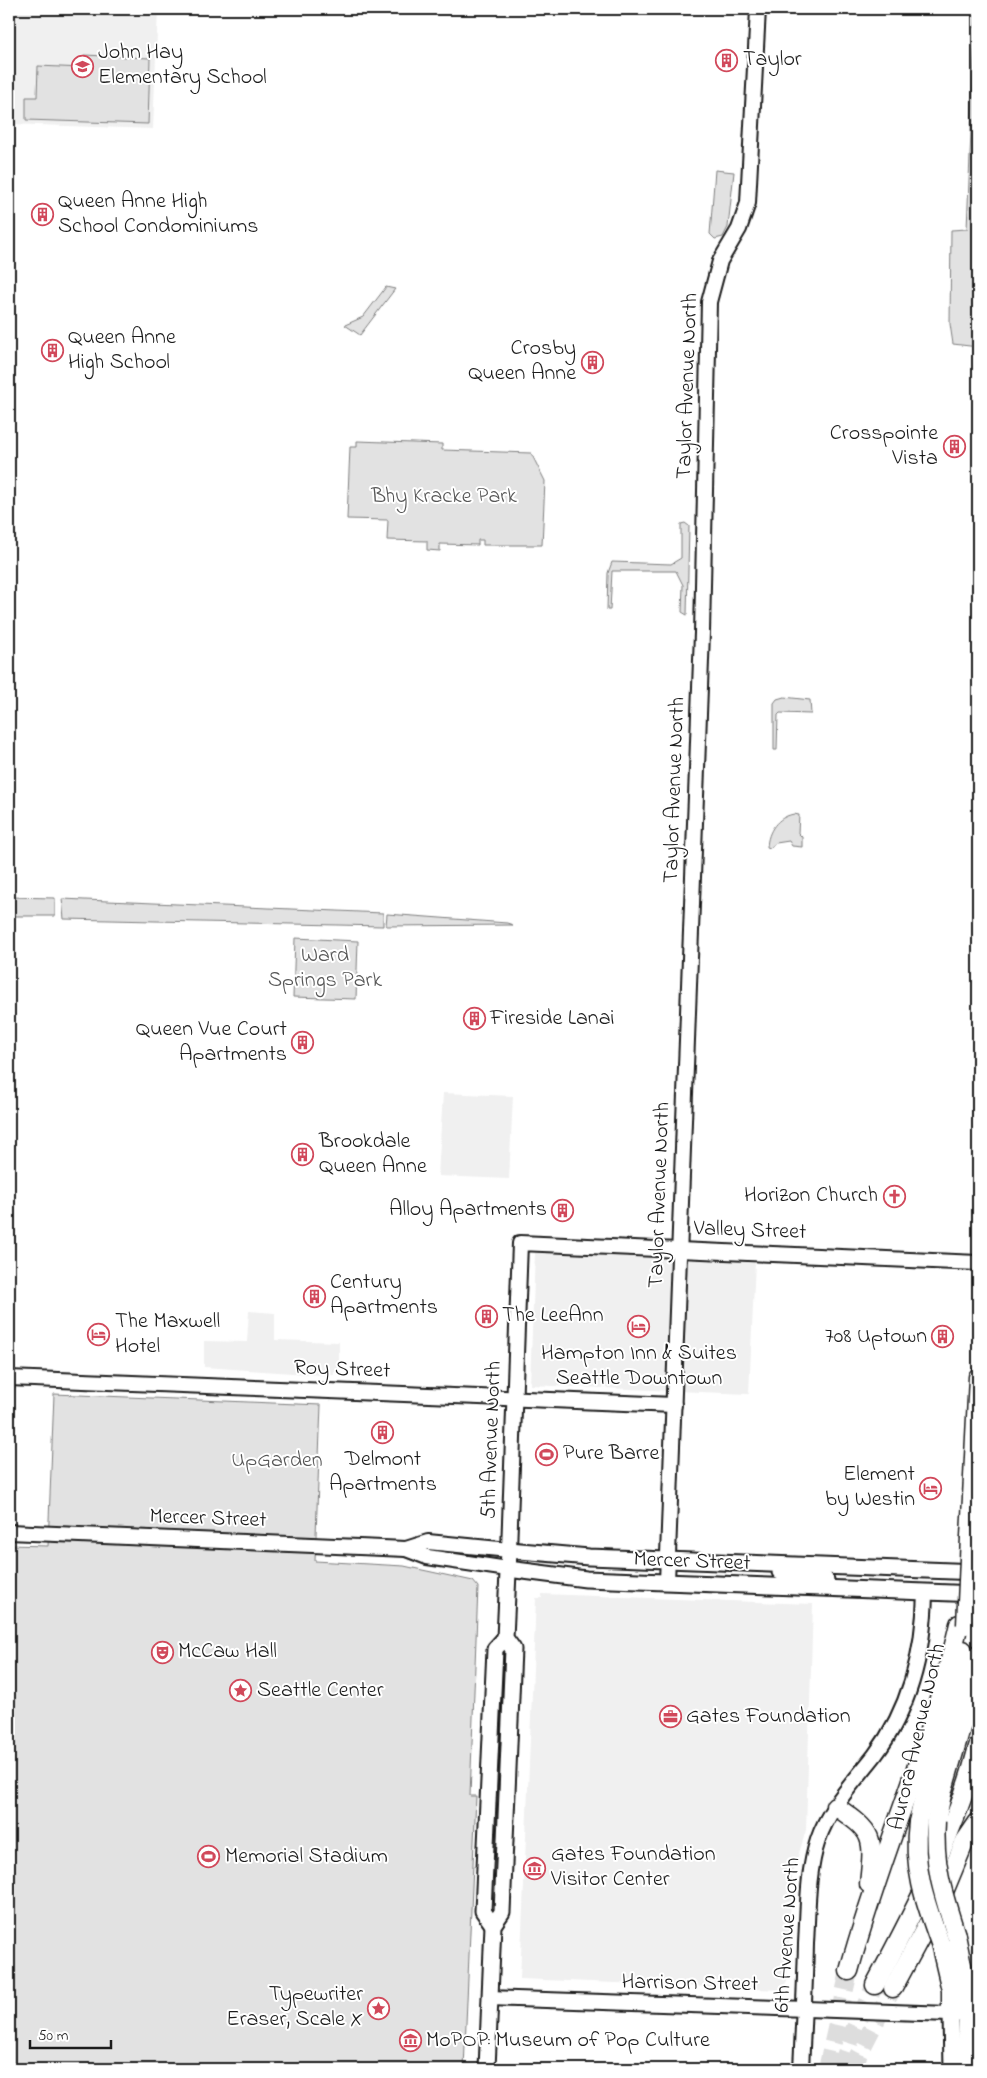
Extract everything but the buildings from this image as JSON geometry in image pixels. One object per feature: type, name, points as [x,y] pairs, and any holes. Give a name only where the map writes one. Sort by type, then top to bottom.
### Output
[{"type":"highway","points":[[849,1970],[866,1913],[937,1711],[974,1583],[970,1536],[978,1377]]},
{"type":"highway","name":"Aurora Avenue North","points":[[962,1625],[963,1656],[952,1710],[926,1787],[918,1822],[916,1852],[919,1881],[940,1943],[950,1990],[965,2014]]},
{"type":"highway","name":"Aurora Avenue North","points":[[965,2014],[966,1982],[956,1935],[938,1876],[935,1848],[936,1821],[970,1697],[978,1654]]},
{"type":"highway","points":[[875,1985],[907,1925],[946,1841],[965,1793],[978,1747]]},
{"type":"highway","points":[[836,1806],[862,1825],[870,1839],[872,1854],[866,1913]]},
{"type":"highway","points":[[893,1988],[941,1899],[965,1841],[978,1822]]},
{"type":"main road","name":"Mercer Street","points":[[509,1550],[588,1557],[742,1562],[974,1583]]},
{"type":"main road","name":"5th Avenue North","points":[[487,2069],[493,1924],[502,1912],[513,1650],[505,1638],[509,1550]]},
{"type":"main road","points":[[742,1562],[772,1571],[823,1580],[921,1584],[925,1592]]},
{"type":"main road","name":"Mercer Street","points":[[508,1568],[586,1579],[925,1592],[974,1583]]},
{"type":"main road","points":[[952,2069],[965,2014]]},
{"type":"main road","points":[[964,2069],[965,2014]]},
{"type":"street","name":"Taylor Avenue North","points":[[667,1582],[702,617],[709,302],[720,261],[739,229],[748,203],[758,9]]},
{"type":"street","name":"Valley Street","points":[[520,1243],[978,1264]]},
{"type":"street","name":"5th Avenue North","points":[[509,1550],[520,1243]]},
{"type":"street","name":"Roy Street","points":[[9,1378],[674,1404]]},
{"type":"street","name":"Mercer Street","points":[[9,1532],[406,1549],[427,1557],[508,1568]]},
{"type":"street","name":"Mercer Street","points":[[406,1549],[428,1542],[509,1550]]},
{"type":"street","name":"6th Avenue North","points":[[801,2069],[809,1887],[818,1840],[836,1806],[886,1738],[904,1706],[922,1645],[925,1592]]},
{"type":"street","name":"Harrison Street","points":[[490,1998],[965,2014]]},
{"type":"shaded area","name":"John Hay Elementary School","points":[[9,9],[158,9],[153,129],[9,124]]},
{"type":"shaded area","points":[[443,1093],[513,1096],[509,1179],[438,1176]]},
{"type":"shaded area","points":[[535,1253],[755,1262],[749,1394],[530,1385]]},
{"type":"shaded area","points":[[249,1311],[275,1313],[275,1340],[339,1342],[339,1372],[334,1372],[334,1375],[322,1375],[204,1367],[204,1341],[247,1342]]},
{"type":"shaded area","name":"Gates Foundation","points":[[542,1594],[813,1604],[806,1830],[792,1877],[787,1981],[781,1990],[520,1979],[536,1598],[542,1598]]},
{"type":"green space","points":[[976,9],[978,9],[978,347],[953,344],[950,324],[951,230],[967,229]]},
{"type":"green space","points":[[84,55],[150,58],[148,124],[26,120],[26,97],[37,97],[38,66],[83,68]]},
{"type":"green space","points":[[715,170],[734,172],[728,227],[723,237],[715,239],[710,234]]},
{"type":"green space","points":[[386,287],[395,289],[360,335],[345,325],[363,317]]},
{"type":"green space","name":"Bhy Kracke Park","points":[[357,441],[442,444],[442,450],[531,453],[545,481],[542,545],[483,545],[483,540],[478,540],[478,545],[440,544],[440,551],[427,550],[427,541],[387,540],[388,520],[347,519],[350,447],[357,447]]},
{"type":"green space","points":[[685,523],[689,526],[687,615],[682,612],[683,585],[676,571],[612,571],[610,610],[607,610],[608,573],[612,562],[671,564],[681,558],[681,524]]},
{"type":"green space","points":[[784,697],[810,700],[811,714],[780,713],[778,715],[777,750],[774,750],[774,703],[777,699]]},
{"type":"green space","points":[[794,814],[799,815],[798,833],[802,837],[802,847],[792,846],[789,841],[776,843],[770,848],[767,847],[769,836],[774,826],[783,818]]},
{"type":"green space","points":[[9,897],[55,898],[55,916],[9,916]]},
{"type":"green space","points":[[62,899],[383,913],[383,926],[64,919]]},
{"type":"green space","points":[[387,914],[507,923],[513,925],[386,926]]},
{"type":"green space","name":"Ward Springs Park","points":[[295,938],[358,941],[356,999],[293,997]]},
{"type":"green space","name":"Seattle Center","points":[[54,1394],[321,1405],[315,1561],[404,1566],[473,1581],[478,1587],[470,1796],[476,1796],[464,2069],[9,2069],[9,1545],[48,1546]]},
{"type":"tunnel","points":[[827,2069],[849,1971]]},
{"type":"tunnel","points":[[841,2069],[853,2032],[875,1985]]},
{"type":"tunnel","points":[[851,2069],[893,1988]]},
{"type":"place","name":"Taylor","points":[[727,60]]},
{"type":"place","name":"John Hay Elementary School","points":[[82,66]]},
{"type":"place","name":"Queen Anne High School Condominiums","points":[[42,215]]},
{"type":"place","name":"Queen Anne High School","points":[[52,351]]},
{"type":"place","name":"Crosby Queen Anne","points":[[592,362]]},
{"type":"place","name":"Crosspointe Vista","points":[[954,447]]},
{"type":"place","name":"Fireside Lanai","points":[[474,1019]]},
{"type":"place","name":"Queen Vue Court Apartments","points":[[303,1043]]},
{"type":"place","name":"Brookdale Queen Anne","points":[[303,1155]]},
{"type":"place","name":"Horizon Church","points":[[894,1196]]},
{"type":"place","name":"Alloy Apartments","points":[[563,1210]]},
{"type":"place","name":"Century Apartments","points":[[314,1296]]},
{"type":"place","name":"The LeeAnn","points":[[486,1316]]},
{"type":"place","name":"Hampton Inn & Suites Seattle Downtown","points":[[639,1326]]},
{"type":"place","name":"The Maxwell Hotel","points":[[99,1335]]},
{"type":"place","name":"708 Uptown","points":[[943,1337]]},
{"type":"place","name":"Delmont Apartments","points":[[383,1433]]},
{"type":"place","name":"Pure Barre","points":[[547,1454]]},
{"type":"place","name":"Element by Westin","points":[[931,1488]]},
{"type":"place","name":"McCaw Hall","points":[[162,1652]]},
{"type":"place","name":"Seattle Center","points":[[241,1691]]},
{"type":"place","name":"Gates Foundation","points":[[670,1717]]},
{"type":"place","name":"Memorial Stadium","points":[[209,1857]]},
{"type":"place","name":"Gates Foundation Visitor Center","points":[[535,1868]]},
{"type":"place","name":"Typewriter Eraser, Scale X","points":[[379,2008]]},
{"type":"place","name":"MoPOP: Museum of Pop Culture","points":[[410,2041]]},
{"type":"park label","name":"UpGarden","points":[[277,1461]]}]
